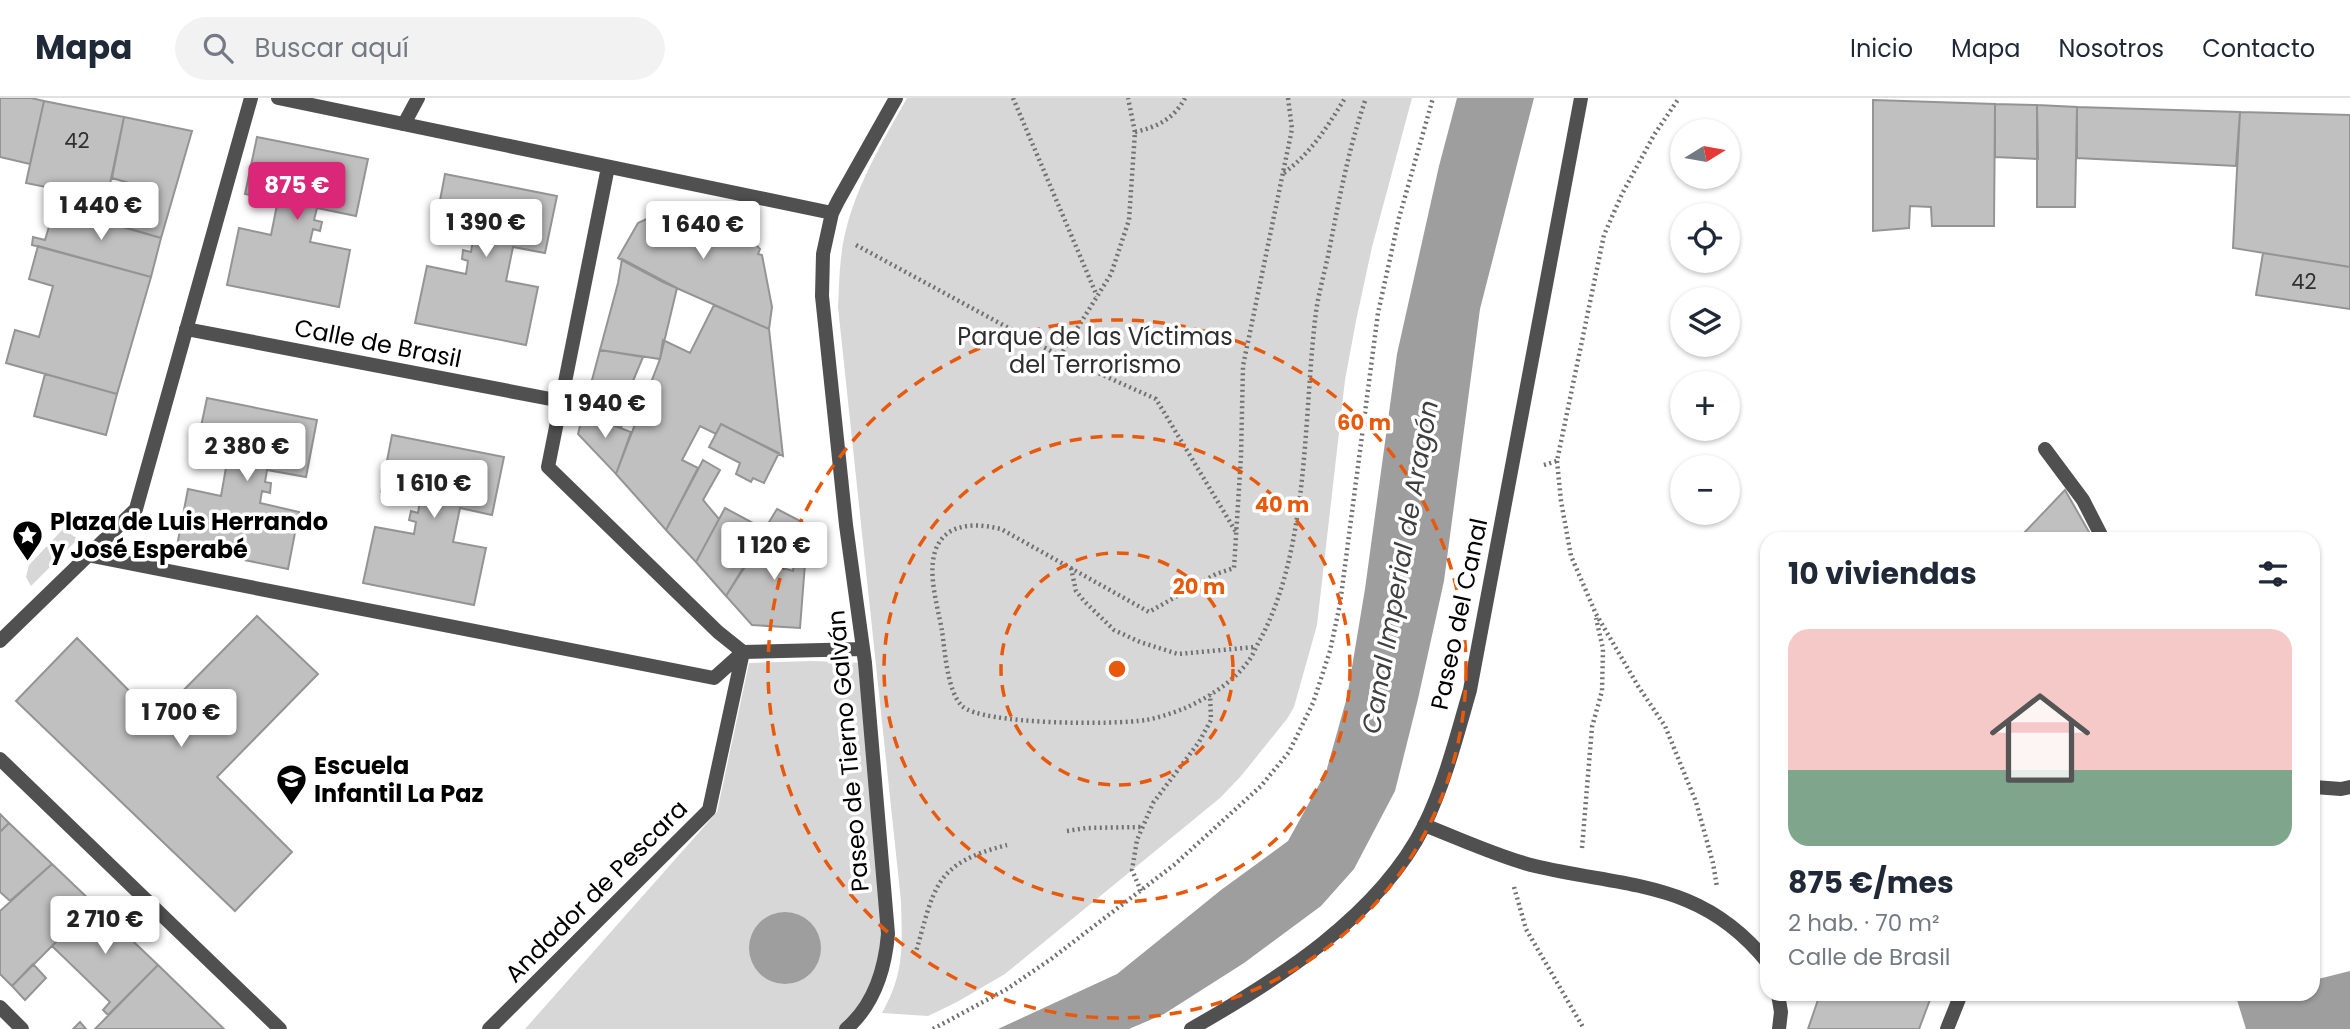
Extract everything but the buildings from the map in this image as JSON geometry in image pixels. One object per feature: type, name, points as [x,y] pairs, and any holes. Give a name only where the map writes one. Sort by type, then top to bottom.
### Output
[{"type":"street","points":[[0,641],[136,509],[251,98]]},
{"type":"street","points":[[278,98],[832,213]]},
{"type":"street","points":[[404,124],[418,98]]},
{"type":"street","name":"Paseo de Tierno Galván","points":[[846,1029],[858,1019],[880,977],[888,934],[863,649],[846,525],[822,296],[822,254],[832,213],[896,98]]},
{"type":"street","name":"Paseo del Canal","points":[[1191,1029],[1280,973],[1329,938],[1401,864],[1424,825],[1449,763],[1470,690],[1581,98]]},
{"type":"street","points":[[608,167],[548,467],[718,632],[743,652],[863,649]]},
{"type":"street","name":"Calle de Brasil","points":[[186,329],[561,401]]},
{"type":"street","points":[[2045,449],[2083,500],[2099,532]]},
{"type":"street","points":[[87,555],[714,678],[743,652]]},
{"type":"street","name":"Andador de Pescara","points":[[489,1029],[709,810],[743,652]]},
{"type":"street","points":[[0,759],[280,1029]]},
{"type":"street","points":[[2320,786],[2350,787]]},
{"type":"street","points":[[1424,825],[1532,866],[1653,887],[1685,898],[1740,932],[1760,953]]},
{"type":"street","points":[[1779,1001],[1779,1029]]},
{"type":"street","points":[[1947,1029],[1958,1001]]},
{"type":"street","points":[[0,1007],[22,1029]]},
{"type":"path","points":[[1013,98],[1097,296]]},
{"type":"path","points":[[1060,356],[1111,274],[1129,220],[1135,132],[1128,98]]},
{"type":"path","points":[[1135,132],[1164,122],[1178,111],[1185,98]]},
{"type":"path","points":[[1288,98],[1292,128],[1243,366],[1234,568],[1216,574],[1149,612],[1000,529],[985,525],[954,529],[940,539],[935,550],[933,569],[947,667],[954,695],[963,708],[1001,717],[1096,724],[1147,720],[1184,709],[1210,694],[1236,675],[1249,661],[1270,621],[1280,592],[1292,539],[1302,467],[1317,309],[1345,167],[1366,98]]},
{"type":"path","points":[[1283,174],[1297,164],[1313,146],[1345,98]]},
{"type":"path","points":[[933,1029],[1007,989],[1141,891],[1214,830],[1261,786],[1289,752],[1313,703],[1330,651],[1340,604],[1378,313],[1399,218],[1433,98]]},
{"type":"path","points":[[1679,98],[1648,144],[1604,235],[1557,461],[1571,556],[1595,614],[1665,726],[1696,802],[1713,863],[1723,920]]},
{"type":"path","points":[[856,245],[1060,356],[1156,399],[1236,533]]},
{"type":"path","points":[[1544,465],[1557,461]]},
{"type":"path","points":[[1071,568],[1072,581],[1083,601],[1114,630],[1140,642],[1178,654],[1256,647]]},
{"type":"path","points":[[1576,874],[1584,840],[1592,727],[1602,691],[1603,649],[1595,614]]},
{"type":"path","points":[[1141,891],[1132,870],[1137,840],[1153,803],[1199,742],[1211,720],[1210,694]]},
{"type":"path","points":[[1067,831],[1142,827]]},
{"type":"path","points":[[913,962],[936,887],[953,867],[970,857],[1007,845]]},
{"type":"path","points":[[1505,856],[1526,929],[1584,1029]]},
{"type":"green space","name":"Parque de las Víctimas del Terrorismo","points":[[907,98],[1412,98],[1372,247],[1356,321],[1345,380],[1317,625],[1294,707],[1241,776],[1220,798],[1005,974],[928,1016],[882,1013],[895,985],[898,971],[901,901],[838,307],[841,258],[850,216],[866,175]]},
{"type":"green space","points":[[63,529],[78,539],[31,586],[26,577],[29,565]]},
{"type":"green space","points":[[749,663],[865,663],[888,934],[880,977],[846,1029],[525,1029],[717,812]]},
{"type":"water","name":"Canal Imperial de Aragón","points":[[1457,98],[1534,98],[1480,309],[1444,581],[1395,791],[1354,869],[1321,906],[1244,963],[1164,1014],[1129,1029],[998,1029],[1117,974],[1221,890],[1288,841],[1326,772],[1347,697],[1365,589],[1397,354]]},
{"type":"water","points":[[785,912],[805,918],[815,928],[821,948],[815,968],[805,978],[785,984],[765,978],[755,968],[749,948],[755,928],[765,918]]},
{"type":"water","points":[[2350,971],[2350,1029],[2246,1029],[2237,1001],[2320,1001],[2320,978]]},
{"type":"place","name":"Plaza de Luis Herrando y José Esperabé","points":[[27,562]]},
{"type":"place","name":"Escuela Infantil La Paz","points":[[291,806]]}]
